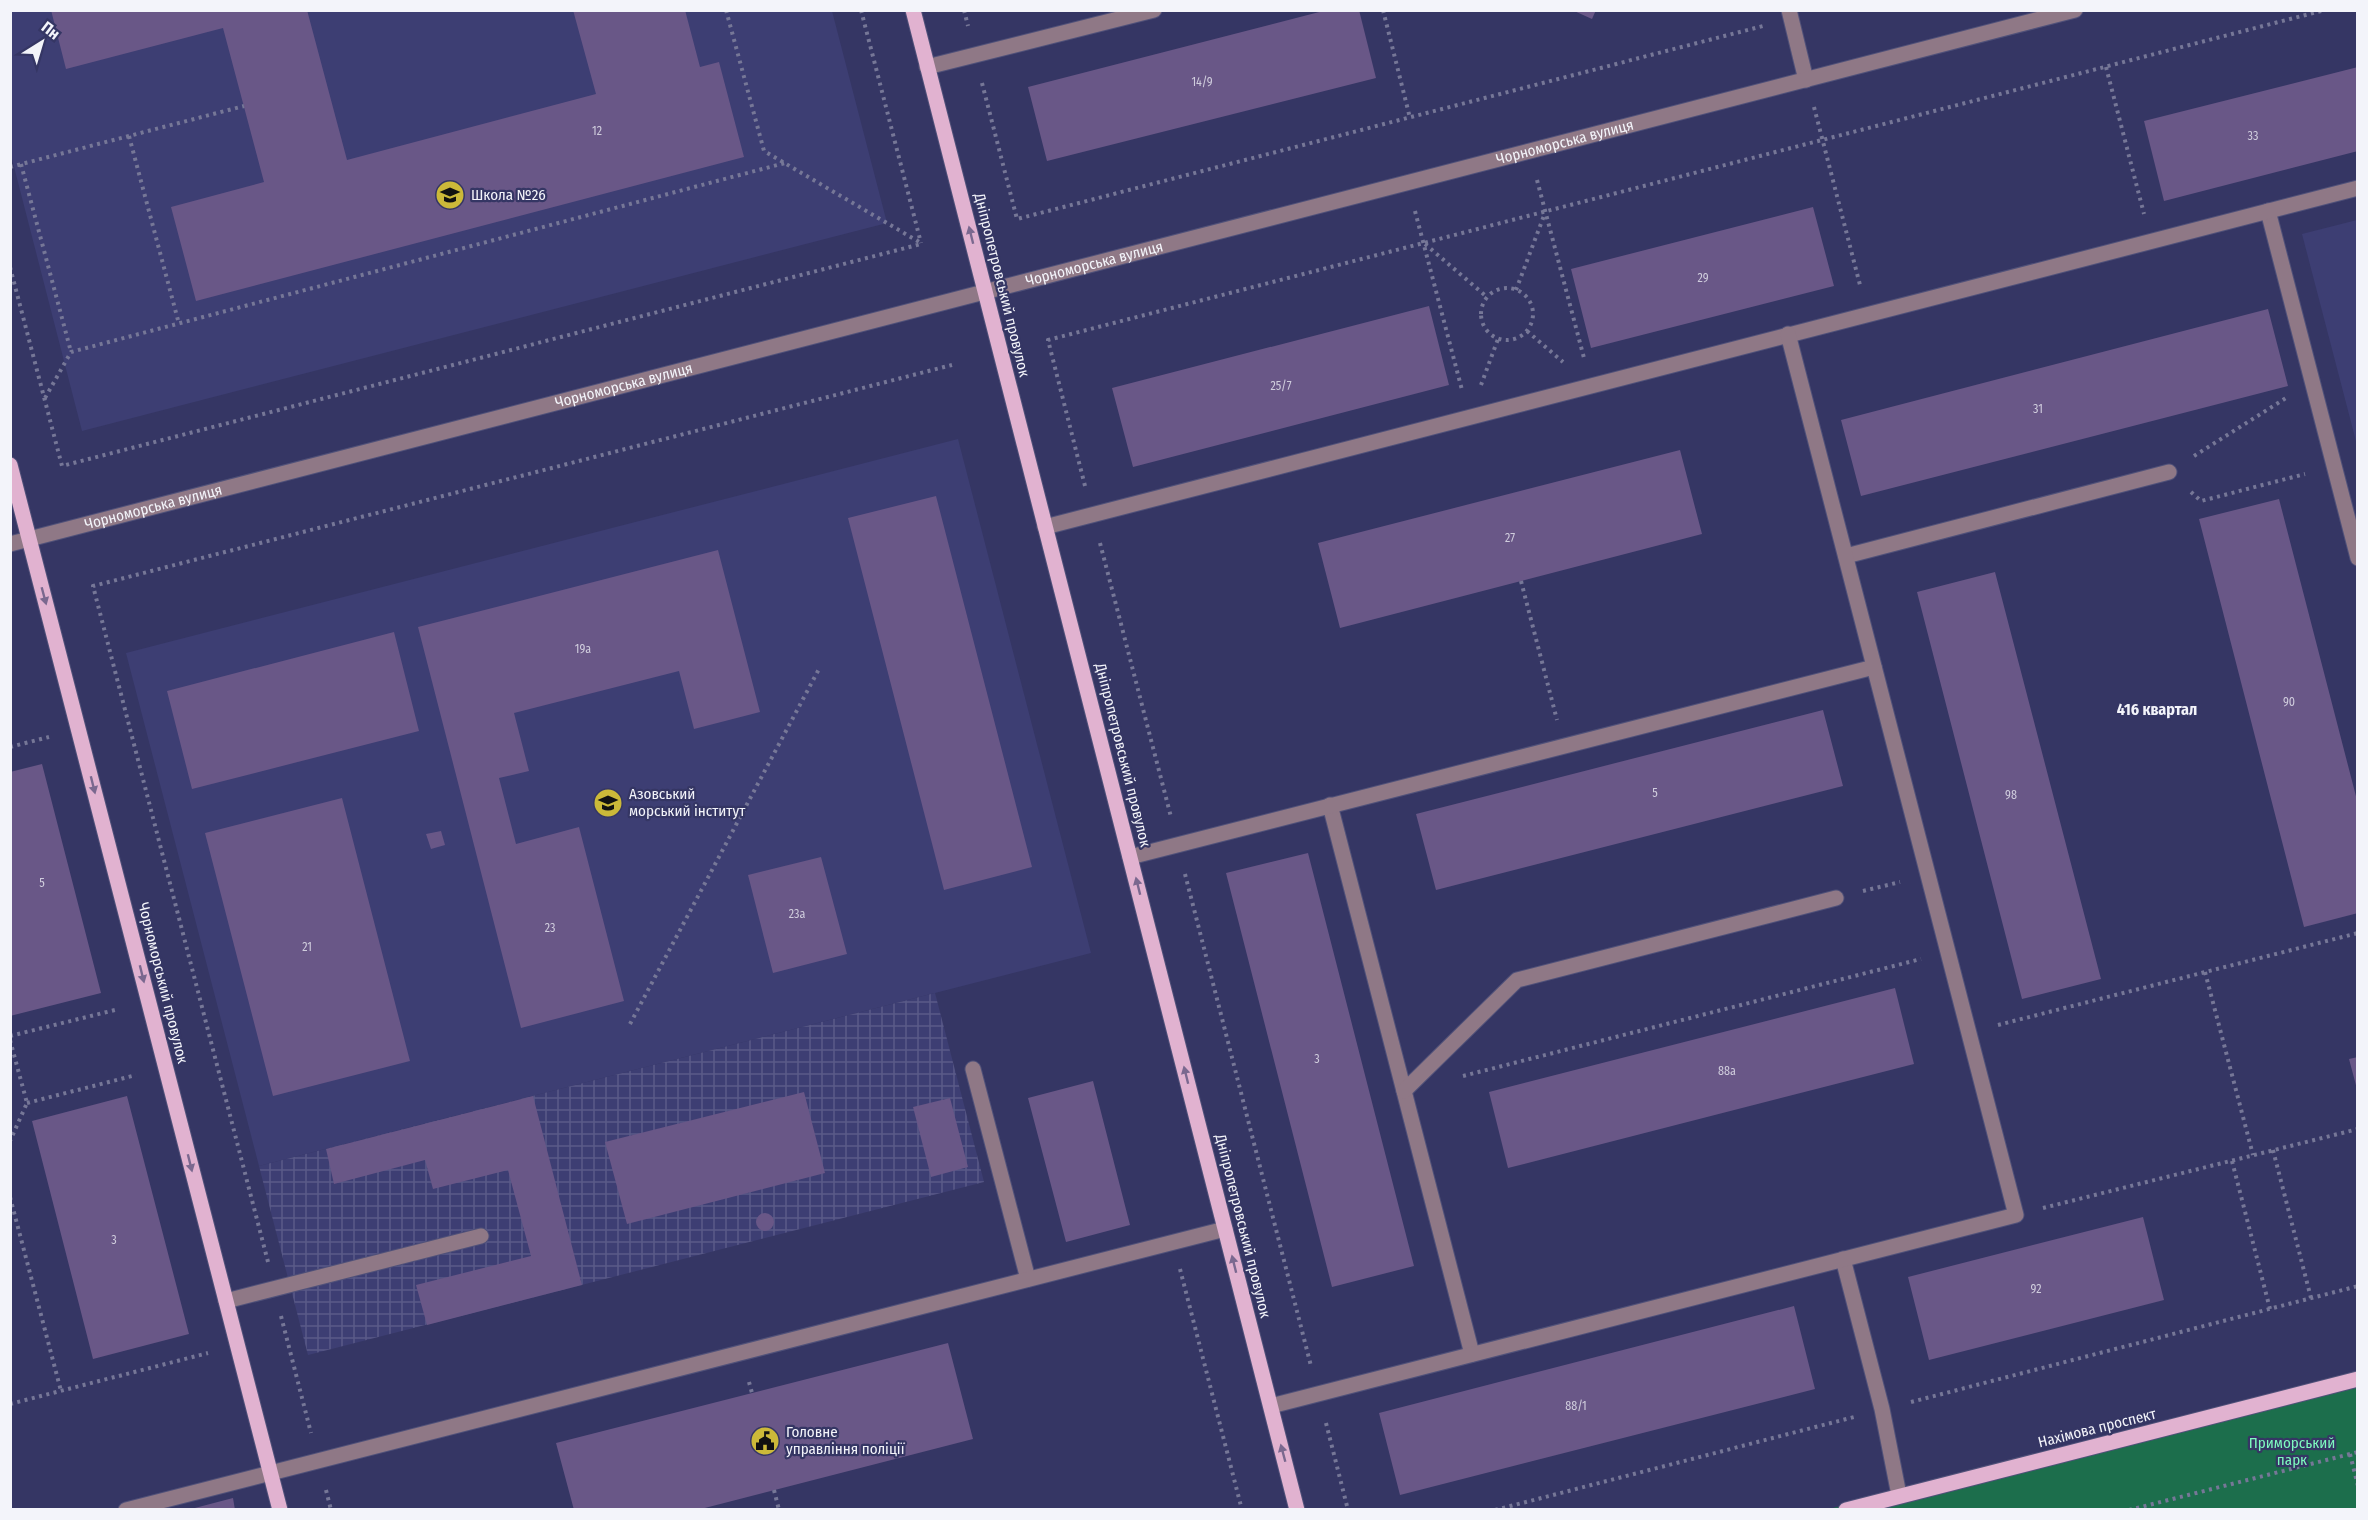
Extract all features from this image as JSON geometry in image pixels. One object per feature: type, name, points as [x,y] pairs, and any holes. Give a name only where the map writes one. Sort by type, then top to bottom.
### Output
[{"type":"main road","name":"Дніпропетровський провулок","points":[[913,10],[1298,1509]]},
{"type":"main road","name":"Чорноморський провулок","points":[[10,465],[280,1509]]},
{"type":"main road","name":"Нахімова проспект","points":[[1846,1509],[2358,1379]]},
{"type":"street","points":[[927,67],[1154,10]]},
{"type":"street","name":"Чорноморська вулиця","points":[[10,544],[2075,10]]},
{"type":"street","points":[[1790,15],[1806,80]]},
{"type":"street","points":[[1045,527],[2358,188]]},
{"type":"street","points":[[2268,211],[2334,467],[2353,523],[2358,558]]},
{"type":"street","points":[[1271,1406],[2016,1215],[1788,334]]},
{"type":"street","points":[[1845,556],[2169,472]]},
{"type":"street","points":[[1130,857],[1874,667]]},
{"type":"street","points":[[1330,805],[1472,1354]]},
{"type":"street","points":[[1404,1091],[1517,980],[1836,898]]},
{"type":"street","points":[[973,1068],[1028,1279]]},
{"type":"street","points":[[126,1509],[1225,1228]]},
{"type":"street","points":[[226,1301],[481,1236]]},
{"type":"street","points":[[1843,1259],[1882,1409],[1899,1495]]},
{"type":"path","points":[[726,10],[764,151],[921,244]]},
{"type":"path","points":[[861,10],[921,244]]},
{"type":"path","points":[[964,10],[1017,219],[1410,118],[1790,15]]},
{"type":"path","points":[[1383,10],[1410,118]]},
{"type":"path","points":[[1348,1509],[1048,340],[2325,10]]},
{"type":"path","points":[[2106,67],[2151,241]]},
{"type":"path","points":[[1806,80],[1868,314]]},
{"type":"path","points":[[10,167],[244,106]]},
{"type":"path","points":[[129,136],[179,324]]},
{"type":"path","points":[[1529,151],[1591,385]]},
{"type":"path","points":[[44,398],[71,352],[785,163]]},
{"type":"path","points":[[21,164],[71,352]]},
{"type":"path","points":[[1408,183],[1469,417]]},
{"type":"path","points":[[1516,290],[1545,212]]},
{"type":"path","points":[[1424,243],[1488,297]]},
{"type":"path","points":[[10,267],[62,466],[921,244]]},
{"type":"path","points":[[1501,289],[1516,290],[1524,294],[1533,307],[1533,316],[1527,331],[1514,339],[1498,339],[1486,328],[1481,313],[1488,297],[1501,289]]},
{"type":"path","points":[[1527,331],[1591,385]]},
{"type":"path","points":[[1469,417],[1498,339]]},
{"type":"path","points":[[319,1461],[93,586],[952,364]]},
{"type":"path","points":[[2169,472],[2312,381]]},
{"type":"path","points":[[2201,501],[2334,467]]},
{"type":"path","points":[[1521,581],[1564,746]]},
{"type":"path","points":[[630,1024],[819,669]]},
{"type":"path","points":[[10,747],[49,737]]},
{"type":"path","points":[[1836,898],[1928,875]]},
{"type":"path","points":[[1969,1032],[2358,933]]},
{"type":"path","points":[[1462,1076],[1948,952]]},
{"type":"path","points":[[2205,972],[2253,1155]]},
{"type":"path","points":[[10,1141],[27,1103],[10,1038],[119,1009]]},
{"type":"path","points":[[27,1103],[136,1076]]},
{"type":"path","points":[[2016,1215],[2358,1129]]},
{"type":"path","points":[[2273,1150],[2312,1298]]},
{"type":"path","points":[[2232,1161],[2270,1309]]},
{"type":"path","points":[[10,1197],[61,1391]]},
{"type":"path","points":[[1173,1242],[1242,1509]]},
{"type":"path","points":[[1495,1509],[2358,1286]]},
{"type":"path","points":[[10,1404],[208,1353]]},
{"type":"path","points":[[2129,1509],[2358,1452]]},
{"type":"path","points":[[2350,1454],[2358,1486]]},
{"type":"path","points":[[774,1490],[779,1509]]},
{"type":"shaded area","name":"Школа №26","points":[[10,11],[832,11],[887,223],[82,431],[11,155]]},
{"type":"shaded area","points":[[2358,220],[2357,445],[2302,234]]},
{"type":"shaded area","name":"Азовський морський інститут","points":[[958,439],[1091,953],[259,1166],[126,653]]},
{"type":"shaded area","points":[[935,993],[984,1182],[308,1355],[259,1166]]},
{"type":"green space","name":"Приморський парк","points":[[2357,1375],[2357,1509],[1829,1509]]},
{"type":"building","points":[[51,10],[307,10],[347,160],[596,94],[573,10],[685,10],[700,67],[719,62],[744,157],[196,301],[171,207],[264,182],[223,28],[66,69]]},
{"type":"building","points":[[1327,10],[1359,10],[1376,78],[1047,161],[1028,87]]},
{"type":"building","points":[[1572,10],[1596,10],[1592,19]]},
{"type":"building","points":[[2358,67],[2358,151],[2164,201],[2144,121]]},
{"type":"building","points":[[1813,207],[1834,286],[1591,348],[1571,269]]},
{"type":"building","points":[[1429,306],[1449,385],[1133,467],[1112,388]]},
{"type":"building","points":[[2268,309],[2288,386],[1861,496],[1841,420]]},
{"type":"building","points":[[1680,450],[1702,534],[1340,628],[1318,543]]},
{"type":"building","points":[[936,496],[1032,867],[944,890],[848,518]]},
{"type":"building","points":[[2279,499],[2358,804],[2358,913],[2304,927],[2199,519]]},
{"type":"building","points":[[718,550],[760,712],[694,729],[679,671],[514,713],[529,771],[499,778],[516,844],[579,827],[624,1001],[521,1028],[418,627]]},
{"type":"building","points":[[1995,572],[2101,979],[2022,999],[1917,592]]},
{"type":"building","points":[[394,632],[419,731],[192,789],[167,691]]},
{"type":"building","points":[[1823,710],[1843,786],[1436,890],[1416,814]]},
{"type":"building","points":[[42,764],[101,993],[10,1016],[10,772]]},
{"type":"building","points":[[342,798],[410,1061],[273,1096],[205,833]]},
{"type":"building","points":[[441,831],[445,845],[431,849],[426,834]]},
{"type":"building","points":[[1308,853],[1414,1266],[1332,1287],[1226,873]]},
{"type":"building","points":[[821,857],[847,954],[773,973],[748,875]]},
{"type":"building","points":[[1895,988],[1914,1064],[1508,1168],[1489,1092]]},
{"type":"building","points":[[2358,1057],[2358,1089],[2357,1089],[2349,1059]]},
{"type":"building","points":[[1093,1081],[1130,1225],[1066,1242],[1028,1098]]},
{"type":"building","points":[[804,1092],[825,1173],[627,1224],[605,1142]]},
{"type":"building","points":[[127,1096],[189,1334],[93,1359],[32,1121]]},
{"type":"building","points":[[533,1096],[582,1285],[427,1325],[416,1285],[531,1256],[508,1170],[433,1189],[425,1160],[334,1184],[326,1149]]},
{"type":"building","points":[[950,1098],[968,1167],[931,1177],[913,1107]]},
{"type":"building","points":[[765,1213],[771,1216],[774,1222],[771,1228],[765,1231],[759,1228],[756,1222],[759,1216]]},
{"type":"building","points":[[2143,1217],[2164,1300],[1929,1360],[1908,1277]]},
{"type":"building","points":[[1794,1306],[1815,1389],[1400,1495],[1379,1413]]},
{"type":"building","points":[[948,1343],[973,1439],[697,1510],[574,1510],[556,1443]]},
{"type":"building","points":[[233,1498],[235,1510],[191,1510],[191,1509]]},
{"type":"place","name":"Школа №26","points":[[450,195]]},
{"type":"place","name":"Азовський морський інститут","points":[[608,803]]},
{"type":"place","name":"Головне управління поліції","points":[[765,1441]]},
{"type":"district","name":"416 квартал","points":[[2157,709]]}]
